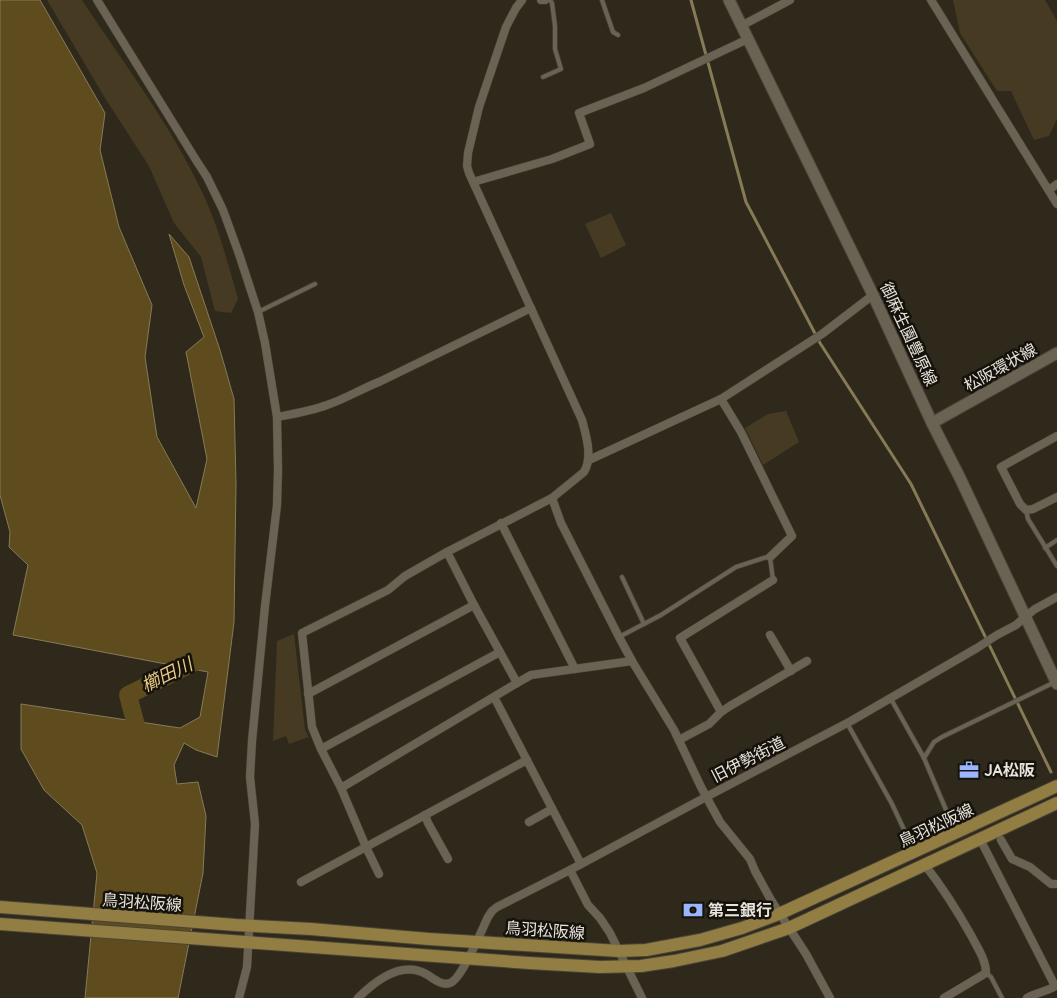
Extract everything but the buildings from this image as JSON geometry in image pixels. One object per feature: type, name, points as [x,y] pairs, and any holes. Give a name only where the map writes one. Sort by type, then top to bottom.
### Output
[{"type":"main road","name":"御麻生園豊原線","points":[[729,0],[873,295],[932,423],[1057,682]]},
{"type":"main road","name":"松阪環状線","points":[[932,423],[1057,353]]},
{"type":"main road","name":"鳥羽松阪線","points":[[0,907],[329,930],[429,939],[619,951],[646,950],[700,940],[742,928],[779,914],[1057,786]]},
{"type":"main road","name":"鳥羽松阪線","points":[[0,924],[600,967],[656,964],[706,955],[755,941],[789,928],[1057,803]]},
{"type":"street","points":[[97,0],[206,177],[223,210],[258,312],[277,417],[277,506],[252,740],[250,778],[255,824],[241,941],[247,967],[238,998]]},
{"type":"street","points":[[379,874],[312,727],[302,633],[388,590],[405,576],[447,552],[552,498],[584,472],[589,460],[586,434],[582,420],[467,166],[479,107],[506,27],[522,0]]},
{"type":"street","points":[[540,0],[545,0]]},
{"type":"street","points":[[741,26],[790,0]]},
{"type":"street","points":[[931,0],[1057,204]]},
{"type":"street","points":[[474,182],[552,159],[590,144],[579,113],[644,88],[748,39]]},
{"type":"street","points":[[1048,190],[1057,184]]},
{"type":"street","points":[[589,460],[722,399],[822,334],[873,295]]},
{"type":"street","points":[[277,417],[329,405],[531,308]]},
{"type":"street","points":[[722,399],[742,432],[792,536],[770,557]]},
{"type":"street","points":[[1057,436],[1000,467],[1020,504],[1026,510],[1033,509],[1057,497]]},
{"type":"street","points":[[552,498],[561,523],[619,637],[680,740],[706,797],[720,822],[750,859],[779,914],[806,954],[830,998]]},
{"type":"street","points":[[501,524],[575,669]]},
{"type":"street","points":[[447,552],[517,683]]},
{"type":"street","points":[[721,712],[680,638],[773,580]]},
{"type":"street","name":"旧伊勢街道","points":[[358,998],[387,975],[400,970],[412,969],[424,973],[441,983],[452,982],[458,976],[468,958],[488,917],[497,907],[847,723],[1016,625],[1025,617],[1057,597]]},
{"type":"street","points":[[308,694],[474,605]]},
{"type":"street","points":[[770,635],[791,671]]},
{"type":"street","points":[[321,749],[500,652]]},
{"type":"street","points":[[341,788],[531,676],[632,661]]},
{"type":"street","points":[[680,740],[709,724],[721,712],[807,662]]},
{"type":"street","points":[[494,697],[581,864]]},
{"type":"street","points":[[301,882],[526,760]]},
{"type":"street","points":[[529,822],[552,809]]},
{"type":"street","points":[[425,815],[448,859]]},
{"type":"street","points":[[980,839],[1056,986],[1026,998]]},
{"type":"street","points":[[1002,840],[1012,860],[1030,867],[1051,884],[1057,884]]},
{"type":"street","points":[[925,865],[940,884],[964,922],[983,957],[986,968],[986,973],[944,998]]},
{"type":"street","points":[[570,870],[588,905],[606,926],[642,998]]},
{"type":"lane","points":[[543,77],[561,69],[555,49],[555,26],[550,0]]},
{"type":"lane","points":[[602,0],[613,32],[618,35]]},
{"type":"lane","points":[[258,312],[315,284]]},
{"type":"lane","points":[[1026,510],[1028,519],[1057,566]]},
{"type":"lane","points":[[1045,548],[1057,540]]},
{"type":"lane","points":[[619,637],[661,615],[736,568],[770,557],[773,580]]},
{"type":"lane","points":[[622,577],[644,624]]},
{"type":"lane","points":[[924,758],[934,742],[942,736],[1057,682]]},
{"type":"lane","points":[[891,698],[924,758],[955,833]]},
{"type":"lane","points":[[847,723],[892,804],[913,853]]},
{"type":"lane","points":[[986,973],[991,977],[1002,998]]},
{"type":"shaded area","points":[[0,0],[40,0],[105,113],[100,150],[119,227],[152,305],[145,357],[157,437],[196,508],[207,459],[186,352],[204,337],[184,285],[169,234],[189,257],[234,399],[236,484],[234,622],[217,757],[196,750],[184,743],[174,765],[177,784],[198,782],[206,816],[203,873],[178,998],[85,998],[97,873],[82,825],[44,790],[21,749],[21,704],[180,728],[200,717],[208,672],[13,635],[28,565],[9,547],[10,532],[0,495]]},
{"type":"shaded area","points":[[47,0],[82,0],[162,119],[190,168],[214,220],[238,299],[231,313],[215,311],[201,257],[174,223],[149,166],[105,98]]},
{"type":"shaded area","points":[[953,0],[1045,0],[1057,21],[1057,119],[1049,136],[1034,140],[1011,91],[997,91],[960,33]]},
{"type":"shaded area","points":[[611,213],[626,245],[601,258],[585,224]]},
{"type":"shaded area","points":[[786,411],[799,442],[763,465],[745,428],[768,414]]},
{"type":"shaded area","points":[[294,634],[305,730],[309,737],[289,744],[286,736],[273,741],[277,641]]},
{"type":"waterway","points":[[691,0],[746,202],[820,343],[911,484],[1051,772]]},
{"type":"waterway","name":"櫛田川","points":[[141,744],[128,695],[205,657]]},
{"type":"place","name":"JA松阪","points":[[969,770]]},
{"type":"place","name":"第三銀行","points":[[693,910]]}]
